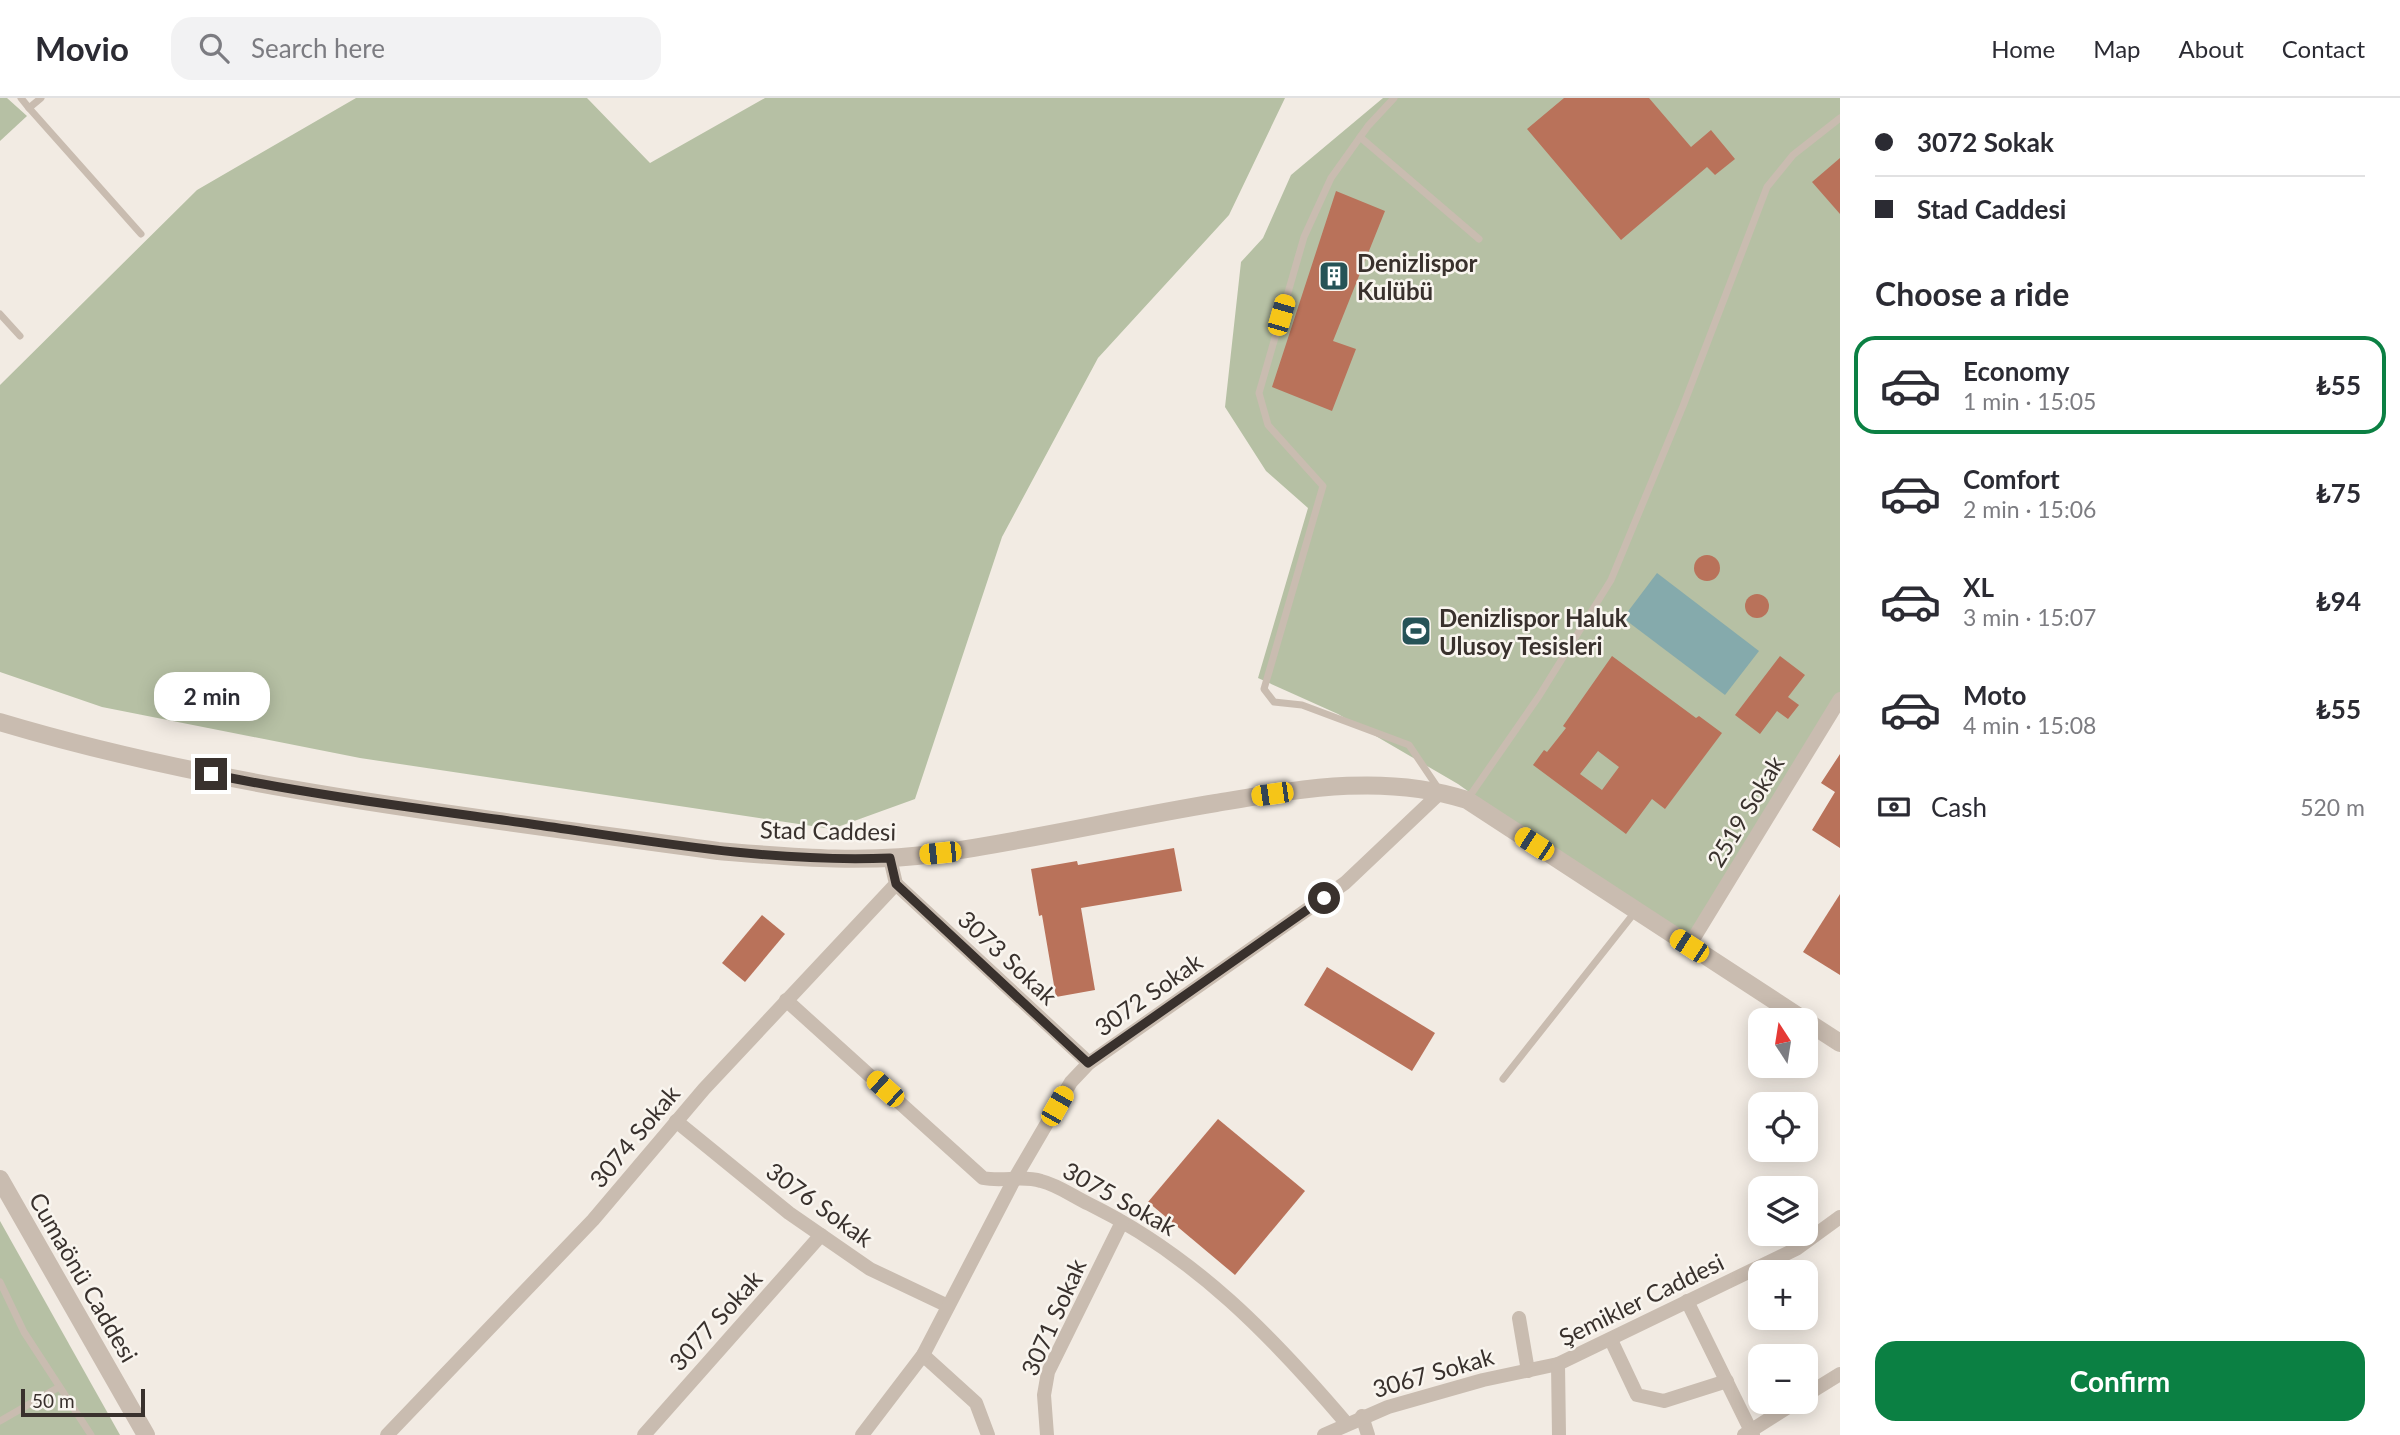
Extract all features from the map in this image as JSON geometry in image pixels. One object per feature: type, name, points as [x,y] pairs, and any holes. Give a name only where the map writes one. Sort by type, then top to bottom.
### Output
[{"type":"street","name":"2519 Sokak","points":[[1689,946],[1840,699]]},
{"type":"street","name":"Stad Caddesi","points":[[0,723],[261,785],[718,851],[852,860],[940,853],[1189,807],[1336,785],[1401,785],[1467,800],[1785,1008]]},
{"type":"street","name":"3072 Sokak","points":[[862,1435],[923,1355],[1015,1178],[1072,1082],[1088,1063],[1345,883],[1441,792]]},
{"type":"street","points":[[890,858],[896,884]]},
{"type":"street","name":"3073 Sokak","points":[[896,884],[1088,1063]]},
{"type":"street","name":"3074 Sokak","points":[[387,1435],[593,1220],[677,1121],[786,1000],[896,884]]},
{"type":"street","name":"3075 Sokak","points":[[786,1000],[983,1178],[998,1181],[1015,1178],[1042,1181],[1122,1222],[1184,1260],[1232,1301],[1347,1424]]},
{"type":"street","name":"Stad Caddesi","points":[[1818,1029],[1840,1043]]},
{"type":"street","name":"3076 Sokak","points":[[677,1121],[789,1213],[870,1269],[948,1306]]},
{"type":"street","name":"Cumaönü Caddesi","points":[[0,1180],[146,1435]]},
{"type":"street","name":"3071 Sokak","points":[[1047,1435],[1044,1395],[1048,1372],[1122,1222]]},
{"type":"street","name":"Şemikler Caddesi","points":[[1559,1435],[1558,1364],[1796,1249],[1838,1222]]},
{"type":"street","name":"3077 Sokak","points":[[644,1435],[821,1235]]},
{"type":"street","points":[[1687,1301],[1727,1381],[1749,1433],[1778,1414]]},
{"type":"street","points":[[1518,1318],[1528,1371]]},
{"type":"street","points":[[1611,1340],[1637,1395],[1664,1401],[1727,1381]]},
{"type":"street","points":[[923,1355],[976,1403],[988,1435]]},
{"type":"street","name":"3067 Sokak","points":[[1324,1435],[1362,1416],[1483,1380],[1558,1364]]},
{"type":"street","points":[[1818,1388],[1840,1374]]},
{"type":"street","points":[[1362,1416],[1368,1435]]},
{"type":"lane","points":[[21,98],[141,234]]},
{"type":"lane","points":[[29,108],[41,98]]},
{"type":"lane","points":[[1394,98],[1360,137],[1331,178],[1304,237],[1259,393],[1268,425],[1323,486],[1264,689],[1274,702],[1302,705],[1409,745],[1441,792]]},
{"type":"lane","points":[[1467,800],[1539,696],[1611,580],[1653,482],[1767,187],[1793,155],[1840,118]]},
{"type":"lane","points":[[1360,137],[1479,239]]},
{"type":"lane","points":[[0,314],[20,336]]},
{"type":"lane","points":[[1503,1079],[1636,911]]},
{"type":"lane","points":[[0,1282],[24,1332],[91,1435]]},
{"type":"lane","points":[[0,1421],[59,1387]]},
{"type":"green space","points":[[0,98],[7,98],[27,116],[0,141]]},
{"type":"green space","points":[[356,98],[587,98],[650,163],[765,98],[1285,98],[1229,215],[1098,358],[1002,537],[915,799],[832,829],[360,758],[102,707],[0,672],[0,385],[197,190]]},
{"type":"green space","points":[[1383,98],[1840,98],[1840,696],[1689,946],[1458,784],[1338,714],[1258,678],[1308,508],[1266,471],[1225,407],[1241,262],[1263,238],[1291,175]]},
{"type":"green space","points":[[0,1221],[120,1435],[0,1435]]},
{"type":"water","points":[[1657,573],[1759,651],[1725,695],[1623,618]]},
{"type":"building","points":[[1564,98],[1649,98],[1691,147],[1711,130],[1735,159],[1715,175],[1707,167],[1621,240],[1527,129]]},
{"type":"building","points":[[1840,158],[1840,214],[1812,182]]},
{"type":"building","name":"Denizlispor Kulübü","points":[[1336,191],[1385,211],[1333,341],[1356,349],[1332,411],[1272,387]]},
{"type":"building","points":[[1707,555],[1716,559],[1720,568],[1716,577],[1707,581],[1698,577],[1694,568],[1698,559]]},
{"type":"building","points":[[1752,594],[1762,594],[1769,601],[1769,611],[1762,618],[1752,618],[1745,611],[1745,601]]},
{"type":"building","points":[[1612,656],[1696,718],[1699,716],[1722,733],[1665,809],[1652,799],[1626,834],[1533,765],[1566,728],[1563,726]],"holes":[[[1598,751],[1619,767],[1602,790],[1580,774]]]},
{"type":"building","points":[[1780,656],[1805,675],[1788,697],[1799,705],[1788,719],[1777,711],[1760,734],[1735,715]]},
{"type":"building","points":[[1840,754],[1840,848],[1812,830],[1835,792],[1821,783]]},
{"type":"building","points":[[1174,848],[1182,891],[1081,908],[1095,990],[1056,997],[1031,869],[1077,861],[1078,865]]},
{"type":"building","points":[[1840,894],[1840,975],[1803,952]]},
{"type":"building","points":[[762,915],[785,934],[745,982],[722,963]]},
{"type":"building","points":[[1327,967],[1435,1033],[1412,1071],[1304,1005]]},
{"type":"building","points":[[1218,1119],[1305,1191],[1235,1275],[1148,1202]]},
{"type":"place","name":"Denizlispor Kulübü","points":[[1334,276]]},
{"type":"place","name":"Denizlispor Haluk Ulusoy Tesisleri","points":[[1416,631]]},
{"type":"route","points":[[211,774],[362,801],[718,851],[852,860],[890,858],[896,884],[1088,1063],[1324,898]]}]
